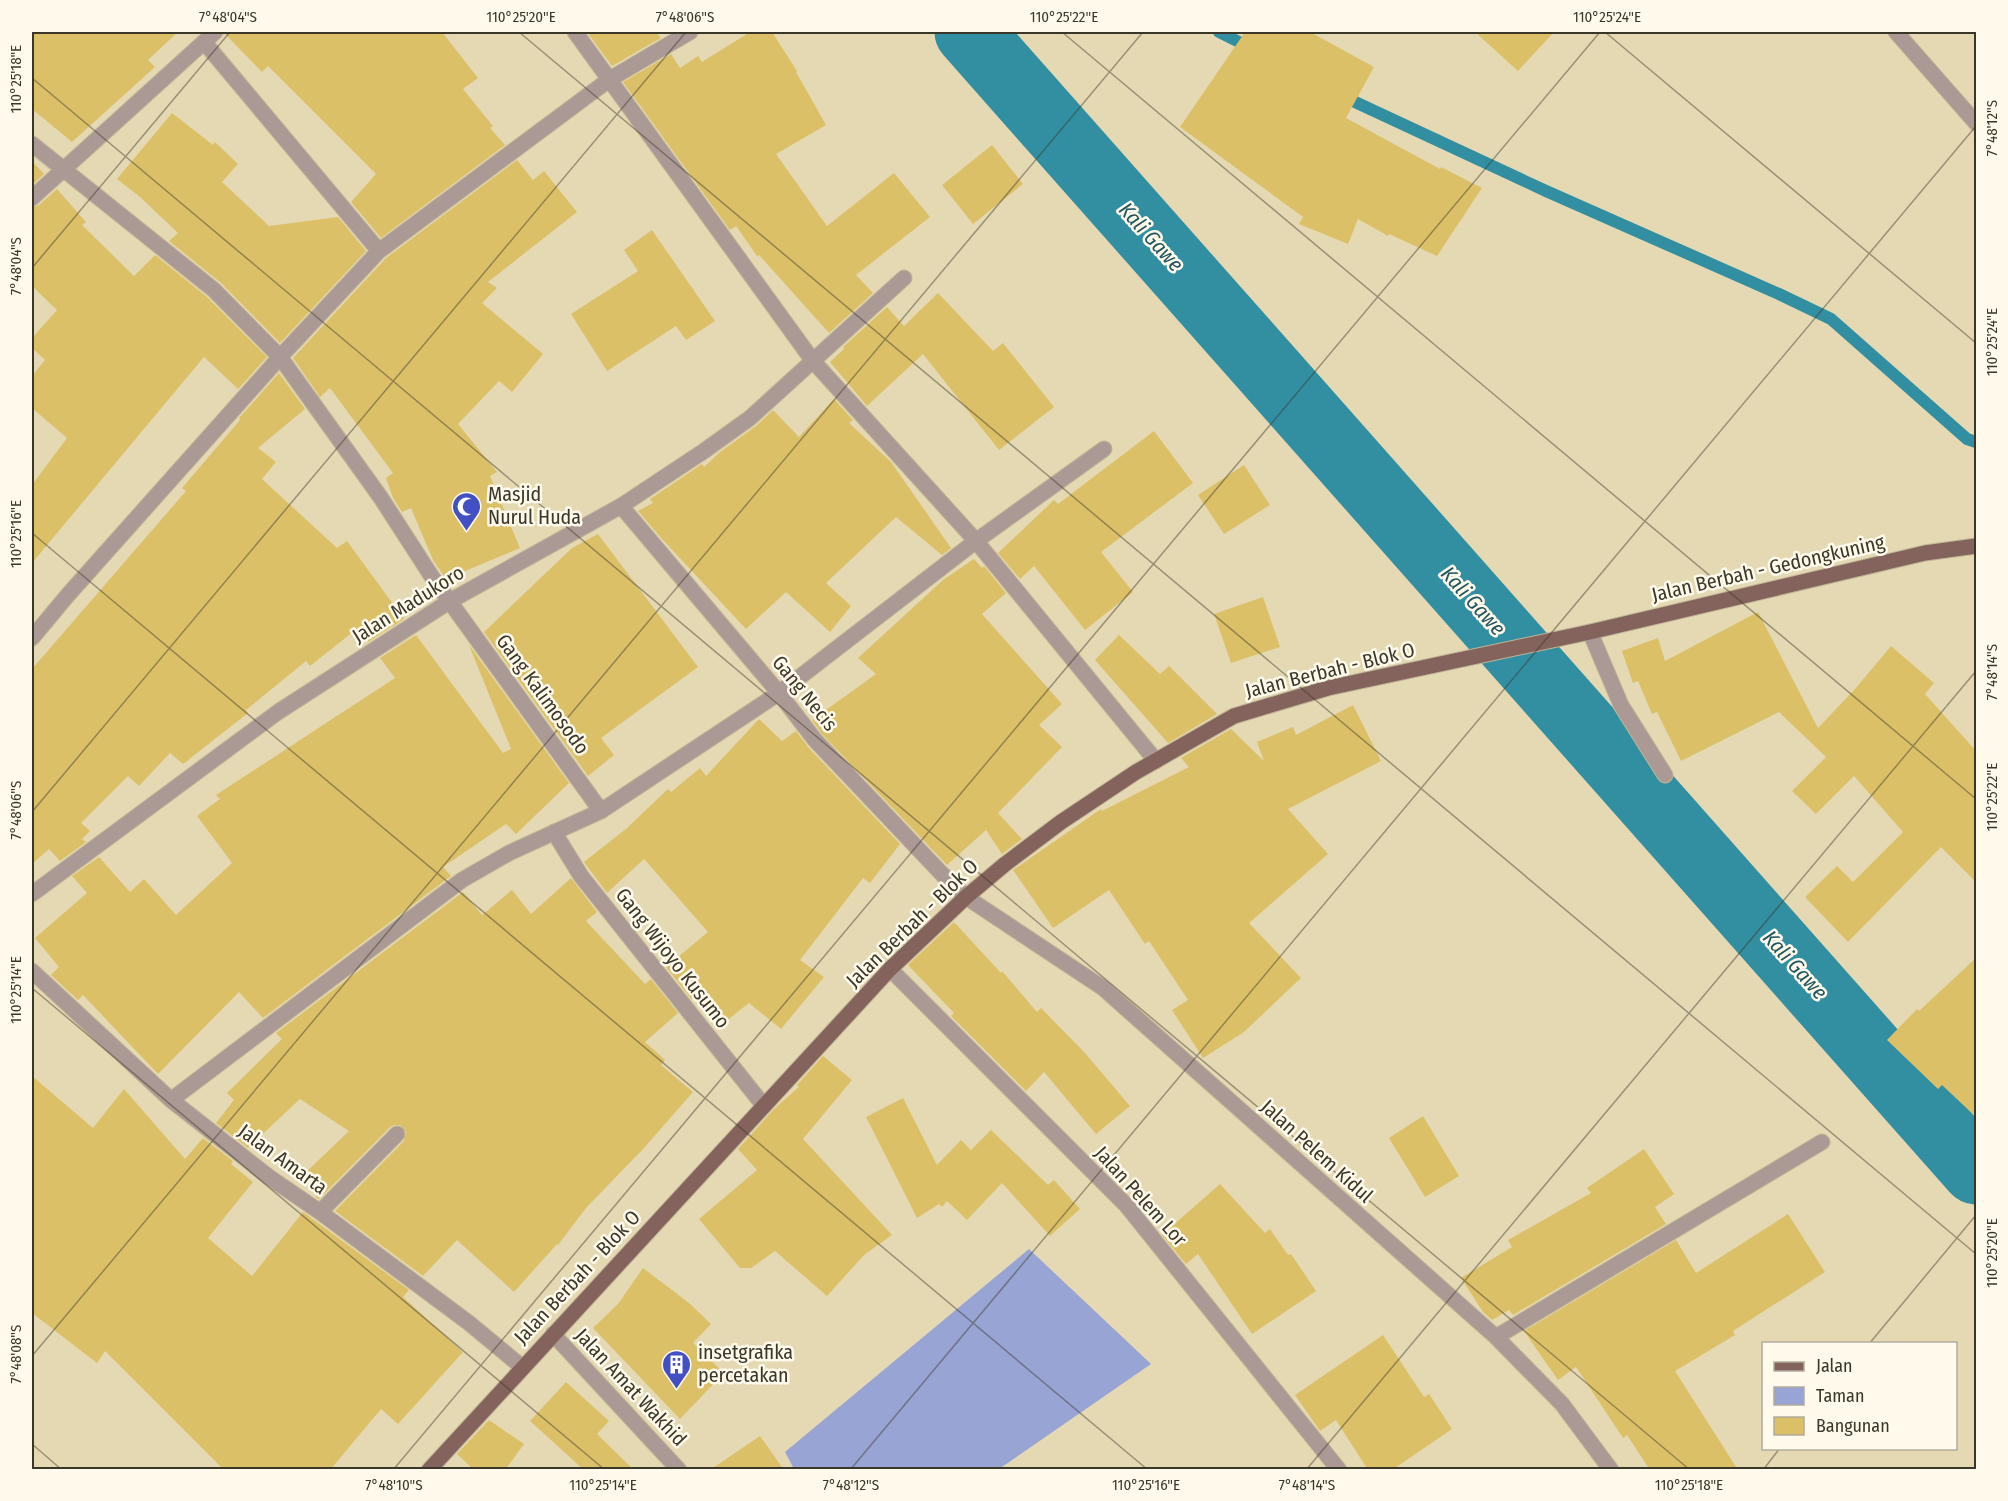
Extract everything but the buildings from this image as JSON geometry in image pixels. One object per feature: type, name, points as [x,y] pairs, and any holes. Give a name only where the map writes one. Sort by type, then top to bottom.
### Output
[{"type":"main road","name":"Jalan Berbah - Gedongkuning","points":[[1571,636],[1925,553],[1977,546]]},
{"type":"main road","name":"Jalan Berbah - Blok O","points":[[429,1470],[890,969],[966,897],[1061,822],[1136,772],[1234,716],[1328,688],[1571,636]]},
{"type":"street","points":[[575,32],[813,361],[976,541],[1156,762]]},
{"type":"street","points":[[32,638],[280,357],[379,251],[610,79],[690,32]]},
{"type":"street","points":[[1896,32],[1977,123]]},
{"type":"street","points":[[32,198],[210,37],[379,251]]},
{"type":"street","name":"Gang Kalimosodo","points":[[32,144],[214,290],[280,357],[381,498],[432,577],[601,811]]},
{"type":"street","name":"Jalan Madukoro","points":[[32,894],[278,712],[450,601],[621,506],[704,451],[750,418],[904,278]]},
{"type":"street","points":[[171,1100],[462,880],[508,853],[601,811],[779,693],[976,541],[1104,449]]},
{"type":"street","name":"Gang Necis","points":[[621,506],[779,693],[815,740],[966,897]]},
{"type":"street","points":[[1590,632],[1621,705],[1665,775]]},
{"type":"street","name":"Gang Wijoyo Kusumo","points":[[554,832],[581,876],[764,1106]]},
{"type":"street","name":"Jalan Pelem Kidul","points":[[966,897],[1103,988],[1496,1337],[1562,1404],[1611,1470]]},
{"type":"street","name":"Jalan Pelem Lor","points":[[890,969],[1126,1204],[1339,1470]]},
{"type":"street","name":"Jalan Amarta","points":[[32,971],[171,1100],[269,1177],[320,1212],[469,1323],[522,1367]]},
{"type":"street","points":[[320,1212],[397,1134]]},
{"type":"street","points":[[1496,1337],[1822,1142]]},
{"type":"street","name":"Jalan Amat Wakhid","points":[[553,1334],[679,1470]]},
{"type":"green space","points":[[1029,1249],[1151,1364],[999,1469],[794,1469],[785,1452]]},
{"type":"waterway","name":"Kali Gawe","points":[[969,32],[1976,1170]]},
{"type":"waterway","points":[[1219,32],[1253,49]]},
{"type":"waterway","points":[[1340,95],[1546,191],[1831,319],[1967,439],[1976,442]]},
{"type":"place","name":"Masjid Nurul Huda","points":[[467,532]]},
{"type":"place","name":"insetgrafika percetakan","points":[[677,1390]]}]
